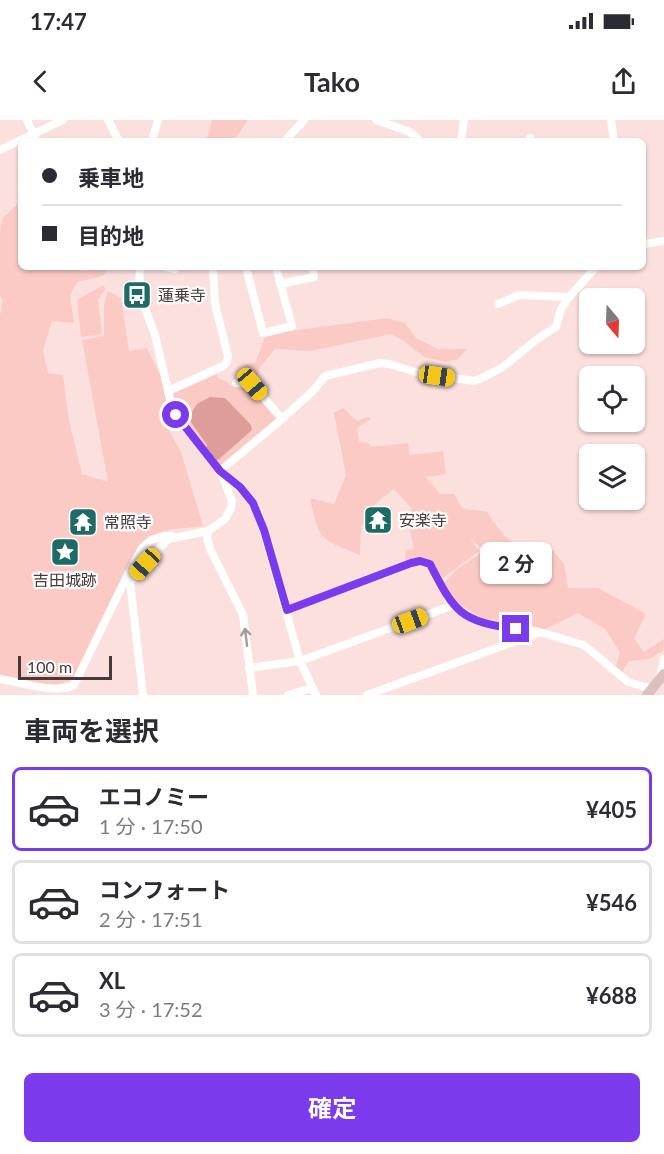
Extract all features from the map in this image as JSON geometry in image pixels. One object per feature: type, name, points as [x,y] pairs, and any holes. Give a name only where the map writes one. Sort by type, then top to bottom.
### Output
[{"type":"street","points":[[27,120],[36,137],[63,120]]},
{"type":"street","points":[[108,120],[117,138]]},
{"type":"street","points":[[153,138],[158,120]]},
{"type":"street","points":[[288,138],[304,120]]},
{"type":"street","points":[[376,120],[410,132],[417,138]]},
{"type":"street","points":[[461,138],[464,120]]},
{"type":"street","points":[[611,120],[614,138]]},
{"type":"street","points":[[0,150],[18,144]]},
{"type":"street","points":[[646,244],[664,241]]},
{"type":"street","points":[[140,270],[139,292],[155,335],[168,391],[179,422],[220,471],[248,496],[258,512],[300,661],[314,692],[288,695]]},
{"type":"street","points":[[168,391],[223,366],[227,362],[228,356],[215,304],[213,270]]},
{"type":"street","points":[[247,270],[263,333],[292,326],[277,270]]},
{"type":"street","points":[[280,284],[314,277],[313,270]]},
{"type":"street","points":[[220,471],[282,419],[314,390],[325,376],[380,363],[420,373],[474,381],[503,367],[556,327],[561,309],[593,270]]},
{"type":"street","points":[[498,304],[519,295],[569,297]]},
{"type":"street","points":[[236,383],[252,384],[282,419]]},
{"type":"street","points":[[143,695],[130,582],[168,539],[208,531],[225,519],[232,505],[229,490],[220,471]]},
{"type":"street","points":[[208,531],[207,538],[211,551],[243,615],[253,695]]},
{"type":"street","points":[[0,679],[61,690],[74,685],[142,548],[151,540],[165,536],[173,537]]},
{"type":"street","points":[[287,610],[420,561],[430,564],[449,601],[477,622],[539,632],[584,645],[628,682],[655,685],[664,659]]},
{"type":"street","points":[[249,668],[300,661],[454,605]]},
{"type":"street","points":[[367,695],[539,632]]},
{"type":"street","points":[[32,684],[36,695]]},
{"type":"shaded area","points":[[212,120],[248,120],[235,138],[206,138]]},
{"type":"shaded area","points":[[18,204],[18,270],[107,270],[103,276],[77,282],[70,295],[74,323],[52,321],[43,350],[48,373],[63,375],[69,421],[82,474],[108,482],[82,340],[104,336],[104,304],[108,291],[121,298],[129,351],[147,348],[161,377],[168,411],[163,419],[181,452],[203,526],[160,532],[152,535],[139,546],[75,676],[67,681],[49,685],[0,675],[0,315],[3,300],[0,296],[0,231],[3,218]]},
{"type":"shaded area","points":[[104,285],[105,290],[98,299],[102,334],[81,337],[77,300]]},
{"type":"shaded area","points":[[387,318],[405,323],[416,338],[438,349],[467,349],[458,359],[445,362],[424,357],[391,334],[311,351],[275,349],[261,366],[255,379],[242,379],[246,364],[255,363],[265,337],[291,331]]},
{"type":"shaded area","points":[[217,374],[218,378],[231,386],[250,387],[276,417],[276,421],[222,465],[218,465],[192,432],[180,414],[172,394]]},
{"type":"shaded area","points":[[210,397],[225,398],[251,425],[252,430],[218,460],[215,460],[207,450],[207,445],[188,418],[197,404]]},
{"type":"shaded area","points":[[343,408],[357,421],[368,417],[371,419],[357,428],[359,441],[368,443],[371,447],[408,443],[410,455],[443,451],[446,474],[426,477],[440,494],[454,494],[462,508],[487,512],[512,542],[528,547],[551,548],[564,564],[568,588],[598,588],[646,614],[634,638],[644,652],[664,639],[663,651],[649,659],[629,661],[622,672],[616,666],[620,652],[605,629],[578,613],[545,629],[483,618],[459,604],[444,584],[456,570],[484,551],[470,538],[479,551],[443,578],[428,559],[405,560],[406,550],[414,549],[410,531],[411,508],[394,489],[376,503],[361,527],[360,555],[323,537],[316,523],[310,498],[334,504],[346,475],[334,413]]},
{"type":"place","name":"蓮乗寺","points":[[137,295]]},
{"type":"place","name":"安楽寺","points":[[378,520]]},
{"type":"place","name":"常照寺","points":[[83,522]]},
{"type":"place","name":"吉田城跡","points":[[65,552]]},
{"type":"route","points":[[176,415],[179,422],[220,471],[240,487],[253,503],[264,530],[287,610],[420,561],[430,564],[449,601],[462,613],[477,622],[516,629]]}]
